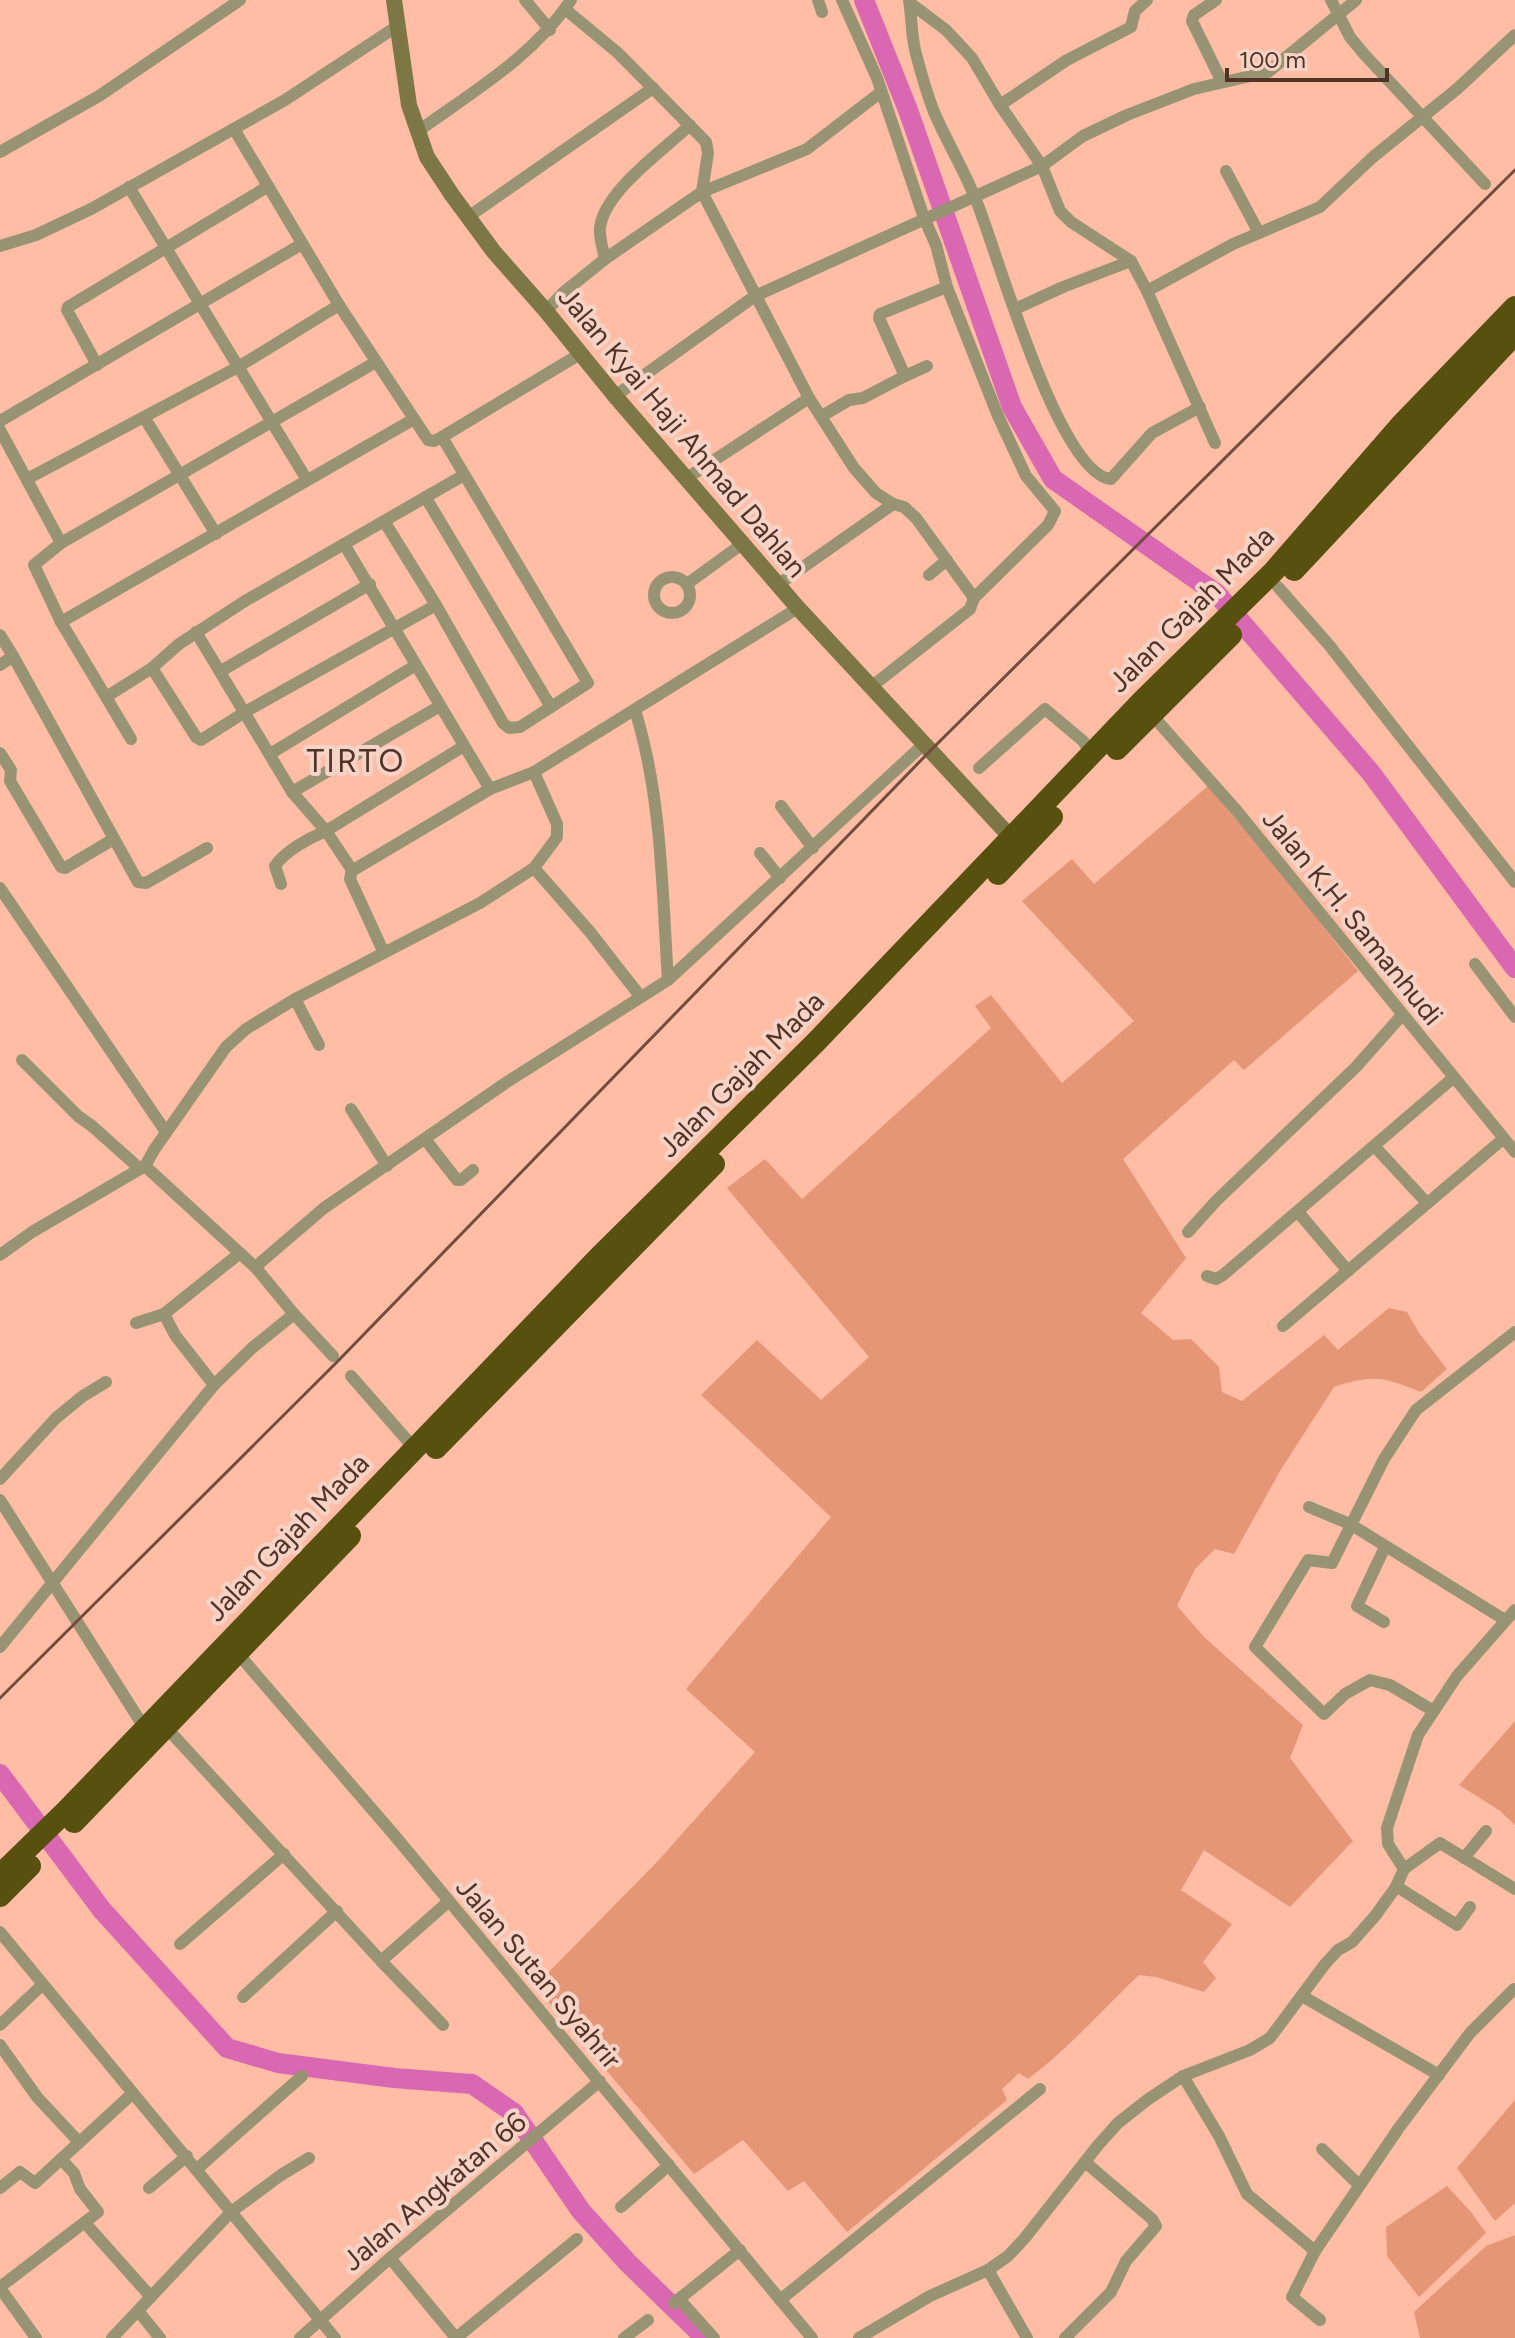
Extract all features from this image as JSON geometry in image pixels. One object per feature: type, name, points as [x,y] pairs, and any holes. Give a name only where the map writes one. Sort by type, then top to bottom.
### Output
[{"type":"highway","name":"Jalan Gajah Mada","points":[[1016,844],[1092,754],[1256,599],[1274,571],[1401,425],[1515,307]]},
{"type":"highway","name":"Jalan Gajah Mada","points":[[1256,599],[1278,587],[1515,334]]},
{"type":"highway","name":"Jalan Gajah Mada","points":[[232,1647],[381,1503],[1016,844],[1152,715],[1222,634]]},
{"type":"highway","name":"Jalan Gajah Mada","points":[[0,1896],[10,1872],[71,1815],[155,1728],[414,1448],[602,1254],[937,927]]},
{"type":"street","points":[[0,152],[99,96],[240,0]]},
{"type":"street","name":"Jalan Kyai Haji Ahmad Dahlan","points":[[394,0],[409,105],[417,132],[427,157],[468,217],[494,252],[742,544],[1016,844]]},
{"type":"street","points":[[525,0],[550,30]]},
{"type":"street","points":[[842,0],[881,92],[978,368],[1020,467],[1055,511],[1048,525],[974,598],[970,609],[871,687]]},
{"type":"street","points":[[1000,105],[1067,60],[1131,27],[1135,11],[1147,0]]},
{"type":"street","points":[[1216,0],[1194,15],[1192,21],[1222,82]]},
{"type":"street","points":[[1331,0],[1357,45],[1485,184]]},
{"type":"street","points":[[615,396],[755,296],[1042,166],[1083,136],[1116,120],[1194,89],[1268,72],[1356,0]]},
{"type":"street","points":[[910,1],[967,51],[1042,166],[1060,211],[1071,222],[1131,261],[1215,443]]},
{"type":"street","points":[[910,1],[910,25],[934,110],[975,197],[1057,417],[1082,457],[1111,479],[1152,433],[1200,407]]},
{"type":"street","points":[[417,132],[531,49],[550,30],[568,4],[708,146],[702,192],[809,398],[860,476],[876,493],[904,507],[916,518],[974,598]]},
{"type":"street","points":[[0,246],[69,221],[285,100],[399,25]]},
{"type":"street","points":[[1147,291],[1233,244],[1320,207],[1373,157],[1422,119],[1515,35]]},
{"type":"street","points":[[468,217],[653,88]]},
{"type":"street","points":[[546,311],[605,259],[702,192],[807,149],[881,92]]},
{"type":"street","points":[[605,259],[599,233],[608,208],[639,168],[690,125]]},
{"type":"street","points":[[234,129],[339,305],[428,440],[442,437],[580,354]]},
{"type":"street","points":[[1226,171],[1259,233]]},
{"type":"street","points":[[129,187],[307,480]]},
{"type":"street","points":[[97,365],[68,307],[267,187]]},
{"type":"street","points":[[0,421],[302,244]]},
{"type":"street","points":[[1015,309],[1131,261]]},
{"type":"street","points":[[905,376],[879,318],[880,314],[947,287]]},
{"type":"street","points":[[27,479],[238,367],[339,305]]},
{"type":"street","points":[[131,739],[61,622],[34,565],[61,543],[376,362]]},
{"type":"street","points":[[822,416],[849,400],[863,398],[927,366]]},
{"type":"street","points":[[687,478],[809,398]]},
{"type":"street","points":[[144,417],[216,534]]},
{"type":"street","points":[[61,622],[414,419]]},
{"type":"street","points":[[0,430],[61,543]]},
{"type":"street","points":[[384,521],[503,723],[514,729],[588,683],[442,437]]},
{"type":"street","points":[[106,697],[152,668],[164,655],[196,632],[464,475]]},
{"type":"street","points":[[426,498],[551,707]]},
{"type":"street","points":[[779,584],[893,504]]},
{"type":"street","points":[[344,544],[490,789]]},
{"type":"street","points":[[687,584],[742,544]]},
{"type":"street","points":[[929,575],[947,560]]},
{"type":"street","points":[[221,671],[370,584]]},
{"type":"street","points":[[1278,587],[1329,645],[1515,882]]},
{"type":"street","points":[[152,668],[196,737],[201,740],[436,605]]},
{"type":"street","points":[[352,869],[490,789],[534,772],[798,608]]},
{"type":"street","points":[[196,632],[292,792],[326,831],[352,869],[350,879],[384,953]]},
{"type":"street","points":[[0,635],[112,840],[141,884],[207,848]]},
{"type":"street","points":[[0,665],[13,656]]},
{"type":"street","points":[[270,754],[416,665]]},
{"type":"street","points":[[292,792],[440,706]]},
{"type":"street","points":[[979,768],[1045,709],[1074,733],[1092,754]]},
{"type":"street","points":[[635,710],[648,751],[654,794],[668,980]]},
{"type":"street","name":"Jalan K.H. Samanhudi","points":[[1152,715],[1237,811],[1515,1152]]},
{"type":"street","points":[[256,1268],[324,1208],[507,1082],[668,980],[925,743]]},
{"type":"street","points":[[281,884],[276,863],[304,842],[464,746]]},
{"type":"street","points":[[0,753],[11,770],[5,780],[63,868],[112,840]]},
{"type":"street","points":[[0,1255],[32,1232],[142,1167],[226,1047],[246,1029],[295,999],[480,903],[534,868],[557,837],[557,824],[534,772]]},
{"type":"street","points":[[781,806],[813,848]]},
{"type":"street","points":[[760,853],[780,878]]},
{"type":"street","points":[[534,868],[640,996]]},
{"type":"street","points":[[0,888],[166,1132]]},
{"type":"street","points":[[1475,964],[1515,1017]]},
{"type":"street","points":[[295,999],[319,1045]]},
{"type":"street","points":[[1188,1232],[1216,1201],[1356,1067],[1402,1015]]},
{"type":"street","points":[[22,1060],[78,1116],[142,1167],[256,1268],[333,1356]]},
{"type":"street","points":[[1207,1276],[1218,1278],[1453,1078]]},
{"type":"street","points":[[351,1109],[387,1166]]},
{"type":"street","points":[[425,1139],[458,1181],[473,1170]]},
{"type":"street","points":[[1283,1326],[1503,1139]]},
{"type":"street","points":[[1375,1147],[1427,1203]]},
{"type":"street","points":[[1298,1212],[1348,1271]]},
{"type":"street","points":[[136,1323],[164,1314],[240,1253]]},
{"type":"street","points":[[164,1314],[175,1335],[214,1385]]},
{"type":"street","points":[[0,1647],[214,1385],[252,1348],[294,1314]]},
{"type":"street","points":[[1432,1710],[1390,1685],[1370,1680],[1345,1694],[1324,1714],[1255,1649],[1308,1560],[1332,1563],[1384,1459],[1416,1410],[1515,1332]]},
{"type":"street","points":[[351,1376],[414,1448]]},
{"type":"street","points":[[0,1479],[56,1418],[106,1382]]},
{"type":"street","points":[[0,1500],[53,1584],[155,1728],[284,1854],[443,2025]]},
{"type":"street","points":[[1309,1507],[1350,1524],[1505,1620]]},
{"type":"street","points":[[1384,1622],[1357,1605],[1385,1547]]},
{"type":"street","points":[[1404,1869],[1388,1844],[1387,1828],[1418,1735],[1432,1710],[1515,1610]]},
{"type":"street","name":"Jalan Sutan Syahrir","points":[[232,1647],[600,2081],[812,2338]]},
{"type":"street","points":[[1464,1858],[1486,1831]]},
{"type":"street","points":[[859,2338],[930,2296],[988,2270],[1024,2239],[1118,2123],[1183,2076],[1254,2048],[1277,2030],[1325,1964],[1338,1950],[1352,1942],[1375,1916],[1404,1869],[1440,1843],[1515,1889]]},
{"type":"street","points":[[180,1944],[284,1854]]},
{"type":"street","points":[[1396,1886],[1457,1925],[1470,1907]]},
{"type":"street","points":[[381,1961],[448,1902]]},
{"type":"street","points":[[243,1997],[337,1911]]},
{"type":"street","points":[[0,1932],[335,2338]]},
{"type":"street","points":[[0,2025],[42,1985]]},
{"type":"street","points":[[1320,2320],[1291,2296],[1315,2251],[1398,2129],[1470,2033],[1514,1989]]},
{"type":"street","points":[[1302,1996],[1439,2075]]},
{"type":"street","points":[[0,2045],[37,2097],[78,2141]]},
{"type":"street","points":[[197,2169],[302,2076]]},
{"type":"street","points":[[1183,2076],[1219,2136],[1247,2194],[1315,2251]]},
{"type":"street","name":"Jalan Angkatan 66","points":[[300,2338],[600,2081]]},
{"type":"street","points":[[780,2300],[1040,2089]]},
{"type":"street","points":[[0,2188],[20,2172],[35,2183],[133,2093]]},
{"type":"street","points":[[1322,2149],[1359,2185]]},
{"type":"street","points":[[149,2188],[187,2156]]},
{"type":"street","points":[[112,2338],[231,2212],[309,2158]]},
{"type":"street","points":[[36,2338],[0,2288],[86,2224],[98,2211],[80,2189],[74,2173],[61,2159]]},
{"type":"street","points":[[1065,2338],[1111,2292],[1126,2261],[1156,2226],[1152,2219],[1085,2162]]},
{"type":"street","points":[[621,2207],[669,2165]]},
{"type":"street","points":[[86,2224],[151,2297]]},
{"type":"street","points":[[390,2258],[456,2338],[577,2239]]},
{"type":"street","points":[[714,2338],[676,2301],[740,2250]]},
{"type":"street","points":[[988,2270],[1027,2338]]},
{"type":"street","points":[[139,2312],[160,2338]]},
{"type":"street","points":[[624,2338],[648,2320]]},
{"type":"shaded area","points":[[1208,786],[1358,971],[1244,1070],[1234,1060],[1123,1159],[1186,1258],[1141,1313],[1173,1340],[1191,1339],[1219,1367],[1222,1392],[1242,1401],[1324,1335],[1338,1350],[1389,1308],[1407,1312],[1447,1369],[1421,1392],[1378,1379],[1359,1380],[1334,1387],[1280,1471],[1234,1554],[1215,1549],[1195,1569],[1177,1606],[1204,1637],[1303,1725],[1290,1758],[1353,1841],[1290,1907],[1204,1850],[1181,1890],[1232,1924],[1203,1962],[1216,1978],[1204,1992],[1139,1975],[1043,2067],[1028,2079],[1019,2073],[1002,2089],[1007,2100],[847,2232],[804,2181],[788,2191],[743,2140],[694,2174],[535,1986],[657,1862],[755,1752],[686,1689],[831,1517],[701,1395],[757,1340],[821,1400],[869,1357],[727,1188],[765,1159],[802,1199],[991,1028],[975,1006],[991,995],[1062,1083],[1134,1021],[1022,901],[1072,859],[1094,884]]},
{"type":"shaded area","points":[[1515,1721],[1515,1825],[1499,1810],[1459,1785]]},
{"type":"shaded area","points":[[1515,2100],[1515,2203],[1495,2221],[1457,2168]]},
{"type":"shaded area","points":[[1447,2186],[1486,2233],[1419,2297],[1387,2256],[1386,2227]]},
{"type":"shaded area","points":[[1515,2235],[1515,2338],[1420,2338],[1414,2312],[1486,2246]]},
{"type":"waterway","points":[[864,0],[908,110],[1012,407],[1053,479],[1217,594],[1371,773],[1515,968]]},
{"type":"waterway","points":[[0,1774],[102,1910],[227,2048],[278,2063],[394,2078],[472,2084],[514,2113],[581,2211],[628,2263],[705,2338]]},
{"type":"railway","points":[[0,1698],[338,1361],[931,750],[1515,170]]},
{"type":"district","name":"TIRTO","points":[[356,761]]}]
